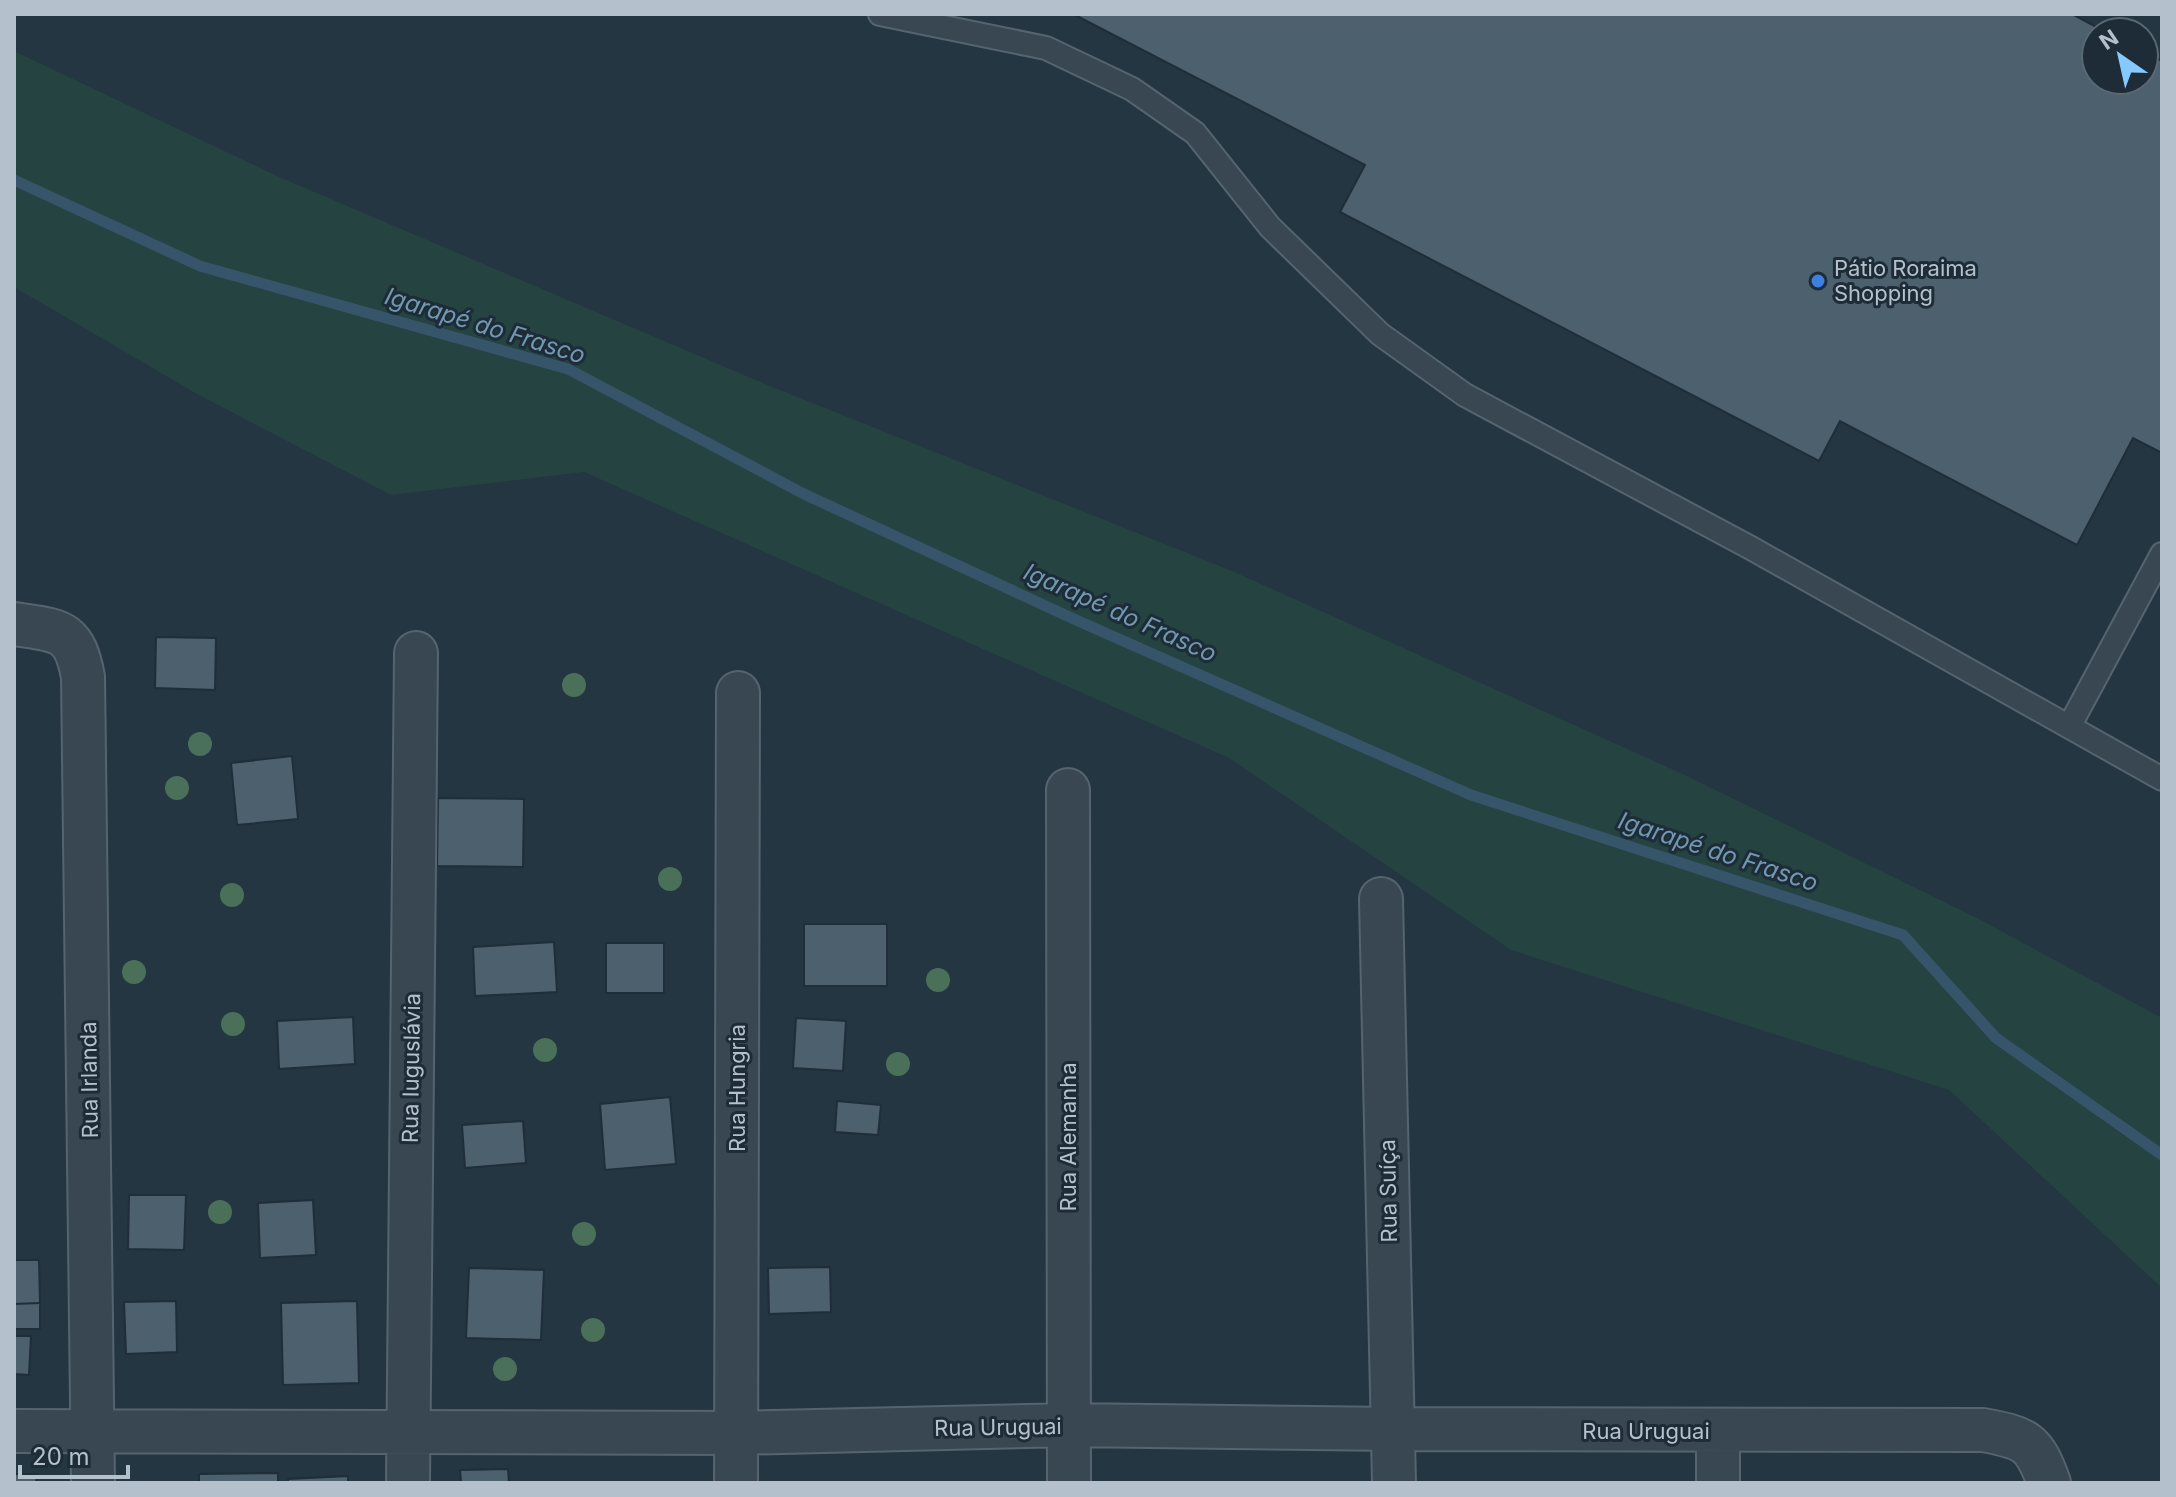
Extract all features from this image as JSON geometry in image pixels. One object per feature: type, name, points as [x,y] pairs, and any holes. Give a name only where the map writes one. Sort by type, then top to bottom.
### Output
[{"type":"street","name":"Rua Irlanda","points":[[14,624],[49,630],[67,637],[78,653],[83,677],[93,1483]]},
{"type":"street","name":"Rua Iuguslávia","points":[[408,1483],[416,653]]},
{"type":"street","name":"Rua Hungria","points":[[736,1483],[738,693]]},
{"type":"street","name":"Rua Alemanha","points":[[1068,790],[1069,1483]]},
{"type":"street","name":"Rua Suíça","points":[[1381,899],[1394,1483]]},
{"type":"street","name":"Rua Uruguai","points":[[14,1431],[736,1433],[1069,1425],[1718,1431],[1983,1430],[2016,1436],[2038,1453],[2049,1483]]},
{"type":"street","points":[[1718,1431],[1718,1483]]},
{"type":"lane","points":[[880,14],[1046,48],[1132,89],[1195,133],[1270,227],[1380,334],[1465,395],[1751,548],[2162,779]]},
{"type":"lane","points":[[2070,725],[2162,554]]},
{"type":"green space","points":[[14,51],[277,176],[765,384],[1232,571],[1683,774],[1979,919],[2162,1018],[2162,1288],[1949,1090],[1511,950],[1229,758],[584,472],[391,495],[197,394],[14,287]]},
{"type":"building","name":"Pátio Roraima Shopping","points":[[1073,14],[2072,14],[2080,18],[2080,96],[2160,96],[2162,61],[2162,453],[2133,438],[2077,545],[1840,421],[1819,461],[1340,212],[1365,165]]},
{"type":"building","points":[[156,637],[216,638],[215,690],[155,688]]},
{"type":"building","points":[[292,756],[298,819],[237,825],[231,763]]},
{"type":"building","points":[[438,798],[524,799],[523,867],[437,866]]},
{"type":"building","points":[[804,924],[887,924],[887,986],[804,986]]},
{"type":"building","points":[[554,942],[557,992],[475,996],[473,947]]},
{"type":"building","points":[[606,943],[664,943],[664,993],[606,993]]},
{"type":"building","points":[[353,1017],[355,1064],[279,1069],[277,1021]]},
{"type":"building","points":[[796,1018],[846,1021],[843,1071],[793,1068]]},
{"type":"building","points":[[670,1097],[676,1164],[605,1170],[600,1104]]},
{"type":"building","points":[[837,1101],[881,1105],[878,1135],[835,1132]]},
{"type":"building","points":[[523,1121],[526,1163],[465,1168],[462,1125]]},
{"type":"building","points":[[129,1195],[186,1195],[184,1250],[128,1249]]},
{"type":"building","points":[[313,1200],[316,1255],[260,1258],[258,1203]]},
{"type":"building","points":[[14,1260],[39,1260],[40,1303],[14,1304]]},
{"type":"building","points":[[830,1267],[831,1312],[769,1314],[768,1268]]},
{"type":"building","points":[[469,1268],[544,1270],[541,1340],[466,1338]]},
{"type":"building","points":[[176,1301],[177,1352],[126,1354],[124,1302]]},
{"type":"building","points":[[357,1301],[359,1383],[283,1385],[281,1303]]},
{"type":"building","points":[[40,1303],[40,1329],[14,1329],[14,1304]]},
{"type":"building","points":[[14,1336],[31,1336],[29,1375],[14,1374]]},
{"type":"building","points":[[508,1469],[509,1483],[461,1483],[460,1470]]},
{"type":"building","points":[[278,1473],[278,1483],[199,1483],[199,1474]]},
{"type":"building","points":[[14,1474],[37,1474],[36,1483],[14,1483]]},
{"type":"building","points":[[348,1476],[348,1483],[288,1483],[288,1479]]},
{"type":"waterway","name":"Igarapé do Frasco","points":[[14,180],[200,266],[568,369],[804,494],[1076,620],[1471,795],[1903,935],[1996,1038],[2162,1155]]},
{"type":"place","name":"Pátio Roraima Shopping","points":[[1818,281]]}]
